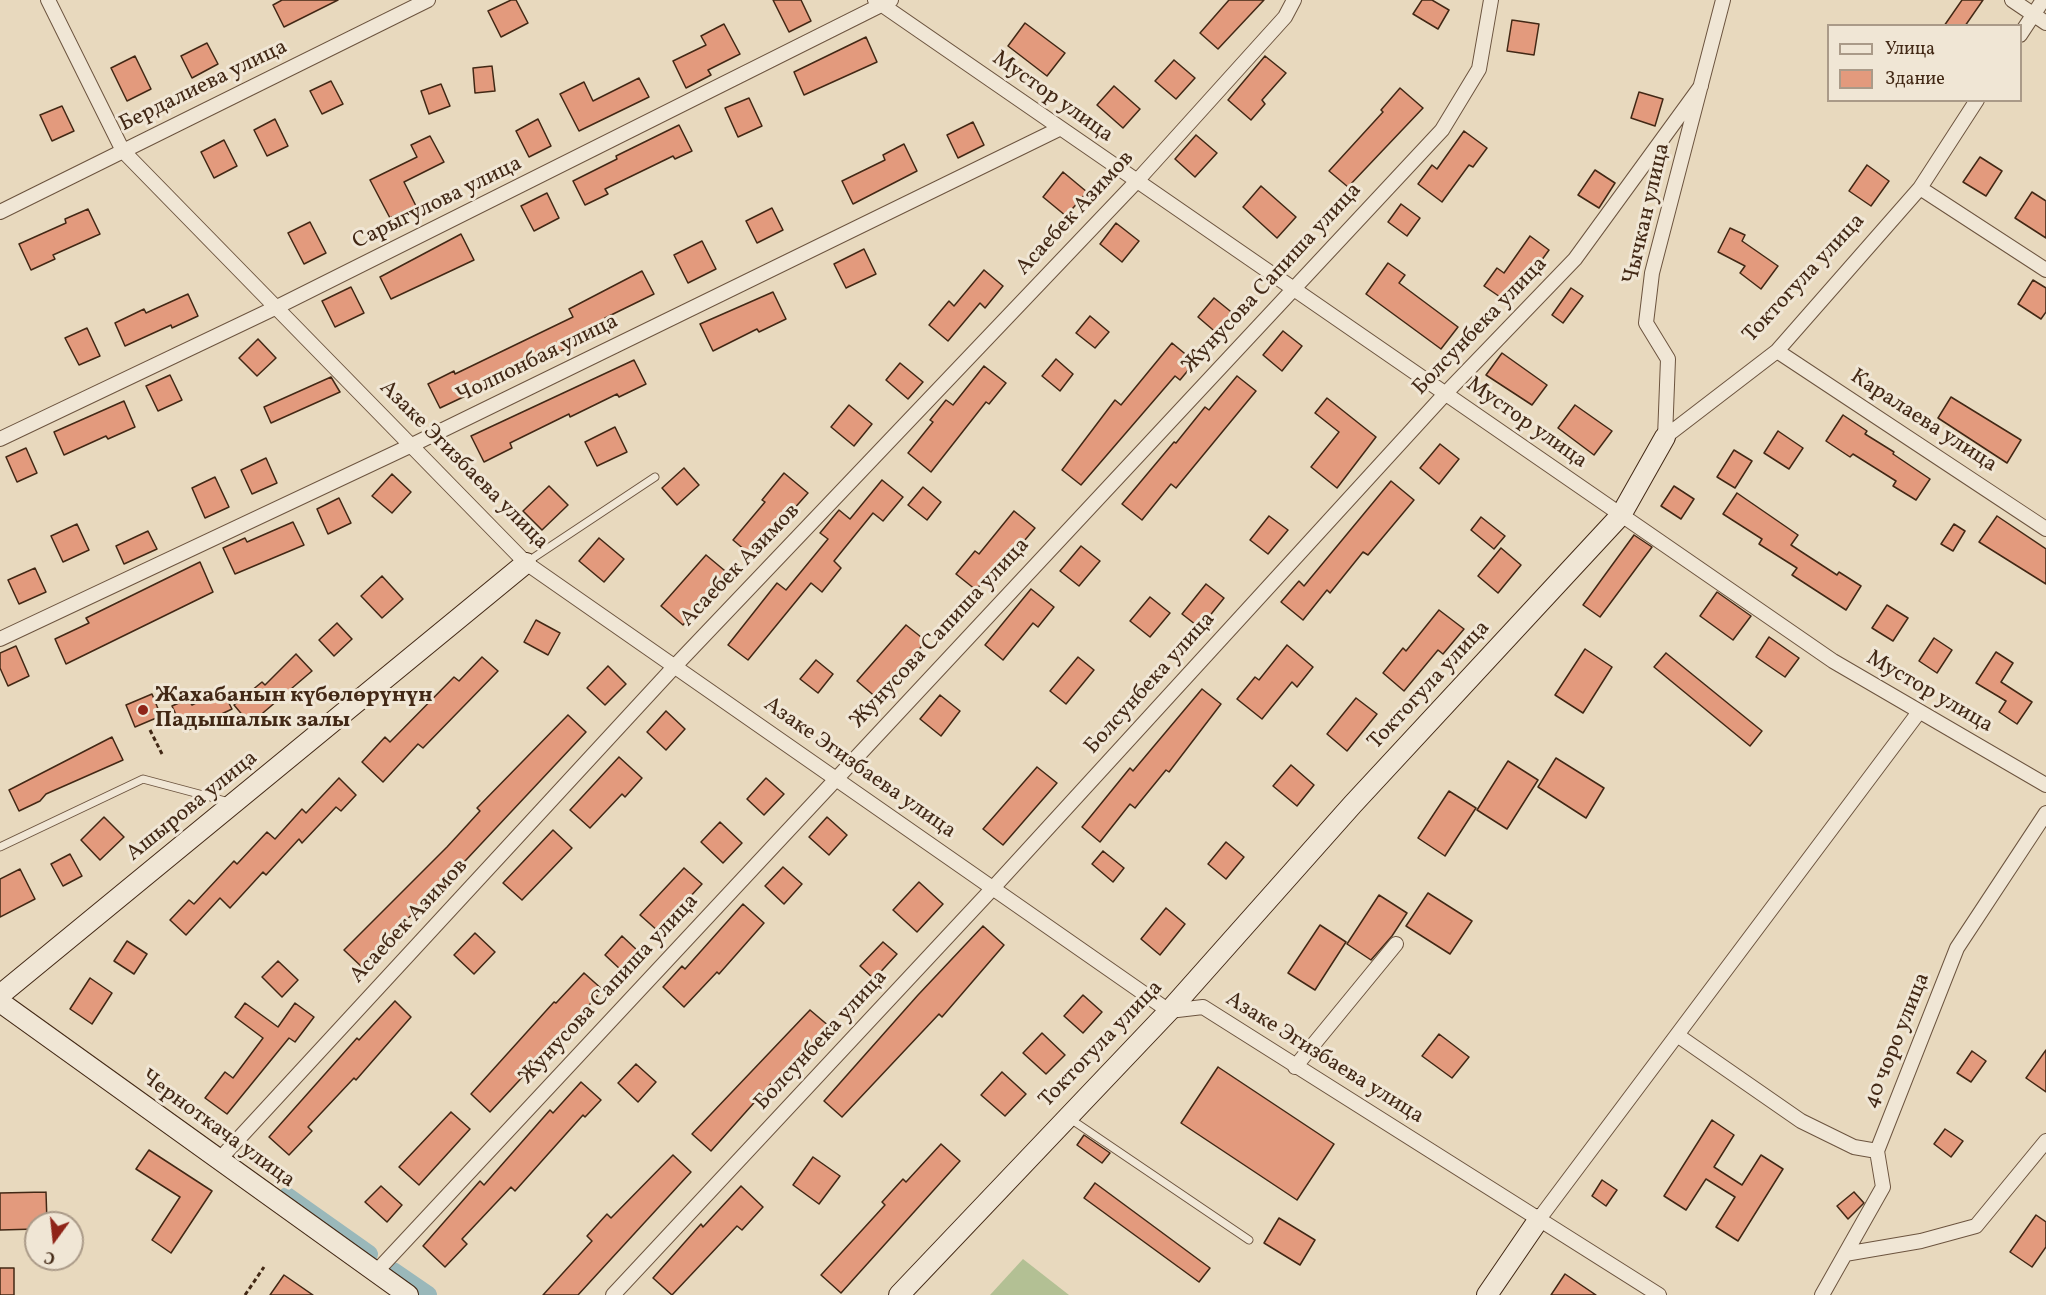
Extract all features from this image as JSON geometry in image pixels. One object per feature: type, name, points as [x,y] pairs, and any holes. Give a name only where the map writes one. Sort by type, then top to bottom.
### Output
[{"type":"street","name":"Азаке Эгизбаева улица","points":[[48,0],[123,151],[526,563],[1169,1011],[1203,1007],[1659,1295]]},
{"type":"street","name":"Бердалиева улица","points":[[0,212],[428,0]]},
{"type":"street","name":"Асаебек Азимов","points":[[218,1161],[675,666],[1136,182],[1285,17],[1294,0]]},
{"type":"street","name":"Жунусова Сапиша улица","points":[[376,1272],[1442,130],[1479,69],[1491,0]]},
{"type":"street","name":"Чычкан улица","points":[[1665,437],[1668,359],[1646,323],[1652,273],[1724,0]]},
{"type":"street","points":[[2012,0],[2046,23]]},
{"type":"street","points":[[2022,32],[2043,0]]},
{"type":"street","name":"Мустор улица","points":[[883,2],[1059,129],[1833,661],[2046,785]]},
{"type":"street","name":"Сарыгулова улица","points":[[0,439],[277,307],[883,2]]},
{"type":"street","name":"Болсунбека улица","points":[[613,1295],[993,888],[1445,394],[1575,258],[1701,86]]},
{"type":"street","name":"Токтогула улица","points":[[899,1295],[1169,1011],[1353,804],[1621,515],[1665,437],[1777,351],[1920,188],[1976,102]]},
{"type":"street","name":"Чолпонбая улица","points":[[0,639],[412,445],[1059,129]]},
{"type":"street","points":[[1920,188],[2046,270]]},
{"type":"street","name":"Каралаева улица","points":[[1777,351],[2046,528]]},
{"type":"street","name":"Ашырова улица","points":[[0,995],[526,563]]},
{"type":"street","points":[[1487,1295],[1539,1219],[1918,712]]},
{"type":"street","name":"40 чоро улица","points":[[1877,1150],[1957,948],[2046,813]]},
{"type":"street","points":[[1295,1067],[1396,944]]},
{"type":"street","name":"Черноткача улица","points":[[0,1002],[218,1161],[408,1295]]},
{"type":"street","points":[[1677,1035],[1801,1121],[1854,1147],[1877,1150],[1883,1187],[1822,1295]]},
{"type":"street","points":[[1845,1254],[1921,1241],[1976,1226],[2046,1141]]},
{"type":"lane","points":[[526,563],[655,477]]},
{"type":"lane","points":[[0,847],[143,778],[235,804]]},
{"type":"lane","points":[[1067,1116],[1250,1240]]},
{"type":"path","points":[[150,730],[162,754]]},
{"type":"path","points":[[245,1295],[264,1267]]},
{"type":"green space","points":[[1023,1259],[1069,1295],[990,1295]]},
{"type":"building","points":[[282,0],[338,0],[284,27],[273,5]]},
{"type":"building","points":[[511,0],[516,0],[528,23],[501,37],[488,11]]},
{"type":"building","points":[[773,0],[801,0],[811,21],[789,32]]},
{"type":"building","points":[[1229,0],[1264,0],[1218,49],[1200,33]]},
{"type":"building","points":[[1422,0],[1432,0],[1449,10],[1438,29],[1413,14]]},
{"type":"building","points":[[1962,0],[1983,0],[1966,24],[1945,24]]},
{"type":"building","points":[[1512,20],[1539,24],[1534,55],[1507,51]]},
{"type":"building","points":[[1025,23],[1065,53],[1047,76],[1008,46]]},
{"type":"building","points":[[724,24],[740,54],[708,70],[711,75],[686,88],[673,61],[706,45],[701,36]]},
{"type":"building","points":[[866,37],[877,62],[804,95],[794,72]]},
{"type":"building","points":[[207,43],[218,64],[192,78],[181,56]]},
{"type":"building","points":[[135,56],[151,89],[127,101],[111,68]]},
{"type":"building","points":[[1265,56],[1286,73],[1262,100],[1265,104],[1251,120],[1228,100]]},
{"type":"building","points":[[1174,60],[1195,78],[1176,99],[1155,81]]},
{"type":"building","points":[[492,66],[495,91],[475,93],[473,68]]},
{"type":"building","points":[[639,78],[649,97],[579,131],[560,94],[584,82],[593,101]]},
{"type":"building","points":[[331,81],[343,104],[322,114],[310,91]]},
{"type":"building","points":[[441,84],[450,106],[429,114],[421,91]]},
{"type":"building","points":[[1114,86],[1140,109],[1123,128],[1097,105]]},
{"type":"building","points":[[1400,88],[1423,108],[1348,187],[1329,171],[1383,112],[1381,110]]},
{"type":"building","points":[[1639,92],[1663,99],[1655,126],[1631,118]]},
{"type":"building","points":[[749,98],[762,126],[738,137],[725,108]]},
{"type":"building","points":[[62,106],[74,131],[52,141],[40,115]]},
{"type":"building","points":[[275,119],[288,146],[267,156],[254,130]]},
{"type":"building","points":[[538,119],[551,146],[529,157],[516,131]]},
{"type":"building","points":[[973,122],[984,145],[958,158],[947,135]]},
{"type":"building","points":[[679,125],[692,151],[675,159],[673,156],[605,189],[608,194],[585,205],[573,181],[617,159],[616,156]]},
{"type":"building","points":[[1464,131],[1487,148],[1473,167],[1469,165],[1442,202],[1418,184],[1432,165],[1437,169]]},
{"type":"building","points":[[1196,135],[1217,153],[1195,177],[1175,159]]},
{"type":"building","points":[[430,136],[444,162],[404,182],[416,206],[390,218],[370,180],[417,157],[411,145]]},
{"type":"building","points":[[224,140],[237,166],[214,178],[201,152]]},
{"type":"building","points":[[904,144],[917,171],[853,204],[842,181],[885,160],[883,155]]},
{"type":"building","points":[[1980,157],[2002,171],[1986,196],[1963,182]]},
{"type":"building","points":[[1867,165],[1889,181],[1871,206],[1849,191]]},
{"type":"building","points":[[1595,170],[1615,183],[1599,208],[1578,195]]},
{"type":"building","points":[[1063,172],[1087,192],[1066,216],[1043,197]]},
{"type":"building","points":[[1261,186],[1296,217],[1277,238],[1243,207]]},
{"type":"building","points":[[2032,192],[2046,201],[2046,238],[2015,218]]},
{"type":"building","points":[[547,193],[559,218],[534,231],[521,206]]},
{"type":"building","points":[[1401,204],[1420,218],[1407,236],[1388,222]]},
{"type":"building","points":[[772,208],[783,230],[757,243],[746,221]]},
{"type":"building","points":[[88,209],[100,234],[53,255],[55,259],[31,270],[19,244],[66,223],[65,219]]},
{"type":"building","points":[[310,222],[326,253],[304,264],[288,233]]},
{"type":"building","points":[[1116,223],[1139,241],[1122,262],[1100,244]]},
{"type":"building","points":[[1730,228],[1745,235],[1742,241],[1778,266],[1761,289],[1740,273],[1745,266],[1718,252]]},
{"type":"building","points":[[461,234],[474,260],[391,299],[380,277]]},
{"type":"building","points":[[1530,236],[1549,250],[1536,268],[1532,265],[1506,301],[1484,286],[1497,268],[1504,273]]},
{"type":"building","points":[[702,241],[716,269],[688,283],[674,255]]},
{"type":"building","points":[[864,249],[876,274],[846,288],[834,264]]},
{"type":"building","points":[[1388,263],[1405,275],[1399,283],[1458,327],[1441,349],[1366,294]]},
{"type":"building","points":[[984,270],[1003,286],[985,308],[980,303],[948,341],[929,325],[949,301],[954,306]]},
{"type":"building","points":[[642,271],[654,294],[605,318],[609,325],[566,346],[567,348],[440,408],[428,384],[454,371],[455,374],[573,317],[569,309]]},
{"type":"building","points":[[2033,280],[2046,288],[2046,312],[2041,319],[2018,304]]},
{"type":"building","points":[[351,287],[364,313],[335,327],[322,301]]},
{"type":"building","points":[[1571,288],[1583,296],[1563,323],[1552,315]]},
{"type":"building","points":[[773,292],[786,319],[759,332],[757,329],[713,351],[700,324]]},
{"type":"building","points":[[188,294],[198,316],[172,328],[171,325],[125,346],[115,323],[144,309],[146,313]]},
{"type":"building","points":[[1214,298],[1235,315],[1219,335],[1198,317]]},
{"type":"building","points":[[1090,316],[1109,332],[1095,348],[1076,333]]},
{"type":"building","points":[[87,328],[100,356],[79,365],[65,338]]},
{"type":"building","points":[[1283,331],[1302,346],[1282,371],[1263,355]]},
{"type":"building","points":[[258,339],[276,358],[257,376],[239,358]]},
{"type":"building","points":[[1172,343],[1195,362],[1180,380],[1175,376],[1081,485],[1062,470],[1115,400],[1121,405]]},
{"type":"building","points":[[1502,353],[1547,385],[1532,405],[1486,375]]},
{"type":"building","points":[[1056,359],[1073,374],[1060,391],[1042,376]]},
{"type":"building","points":[[634,360],[646,384],[619,397],[617,394],[570,417],[569,414],[510,443],[512,448],[484,462],[471,436]]},
{"type":"building","points":[[900,363],[923,382],[908,399],[886,380]]},
{"type":"building","points":[[984,366],[1006,383],[989,404],[986,402],[931,472],[908,453],[933,422],[930,420],[946,400],[953,405]]},
{"type":"building","points":[[170,375],[182,400],[158,411],[146,386]]},
{"type":"building","points":[[1237,376],[1256,391],[1176,488],[1171,484],[1142,520],[1122,504],[1205,407],[1209,410]]},
{"type":"building","points":[[331,377],[340,392],[271,423],[264,407]]},
{"type":"building","points":[[1951,397],[2021,440],[2007,463],[1938,418]]},
{"type":"building","points":[[1327,398],[1376,437],[1337,488],[1311,467],[1339,432],[1315,413]]},
{"type":"building","points":[[124,401],[135,427],[108,439],[106,436],[64,455],[54,432]]},
{"type":"building","points":[[849,405],[872,424],[854,446],[831,427]]},
{"type":"building","points":[[1575,405],[1612,431],[1594,455],[1558,428]]},
{"type":"building","points":[[1843,415],[1867,431],[1865,434],[1930,479],[1916,500],[1893,486],[1896,481],[1853,454],[1850,457],[1826,441]]},
{"type":"building","points":[[615,427],[627,452],[597,466],[585,442]]},
{"type":"building","points":[[1778,431],[1803,448],[1789,469],[1764,453]]},
{"type":"building","points":[[1440,444],[1459,459],[1439,484],[1420,468]]},
{"type":"building","points":[[26,448],[37,473],[17,482],[6,457]]},
{"type":"building","points":[[1734,450],[1752,461],[1735,488],[1717,477]]},
{"type":"building","points":[[266,458],[277,483],[252,494],[241,470]]},
{"type":"building","points":[[684,468],[699,485],[677,505],[662,488]]},
{"type":"building","points":[[784,473],[808,493],[752,556],[733,540],[765,502],[762,500]]},
{"type":"building","points":[[392,474],[411,492],[392,513],[372,496]]},
{"type":"building","points":[[215,477],[229,507],[205,518],[192,488]]},
{"type":"building","points":[[882,480],[903,497],[883,521],[873,513],[834,561],[841,568],[822,592],[811,583],[748,660],[728,645],[777,583],[786,590],[828,539],[820,533],[839,510],[850,519]]},
{"type":"building","points":[[1391,481],[1414,500],[1368,555],[1363,552],[1330,593],[1327,590],[1303,620],[1281,602],[1299,581],[1304,586]]},
{"type":"building","points":[[549,486],[568,505],[542,530],[523,511]]},
{"type":"building","points":[[1674,486],[1694,499],[1681,519],[1661,506]]},
{"type":"building","points":[[923,487],[941,502],[927,520],[908,505]]},
{"type":"building","points":[[1737,493],[1798,535],[1791,545],[1837,575],[1839,572],[1861,586],[1846,610],[1792,575],[1797,568],[1759,544],[1762,539],[1723,514]]},
{"type":"building","points":[[339,498],[351,523],[328,534],[317,509]]},
{"type":"building","points":[[1014,511],[1035,528],[1014,553],[1009,549],[976,590],[956,574],[975,551],[979,554]]},
{"type":"building","points":[[1269,516],[1288,530],[1268,554],[1250,540]]},
{"type":"building","points":[[1997,516],[2046,549],[2046,584],[1979,542]]},
{"type":"building","points":[[1481,517],[1505,536],[1494,549],[1471,530]]},
{"type":"building","points":[[293,522],[304,545],[235,574],[223,548],[245,538],[247,542]]},
{"type":"building","points":[[77,524],[89,550],[63,562],[51,536]]},
{"type":"building","points":[[1954,524],[1965,531],[1953,551],[1941,544]]},
{"type":"building","points":[[148,531],[157,549],[124,564],[116,546]]},
{"type":"building","points":[[1634,535],[1652,547],[1600,617],[1583,605]]},
{"type":"building","points":[[599,538],[624,559],[604,582],[579,561]]},
{"type":"building","points":[[1081,546],[1100,561],[1079,586],[1060,571]]},
{"type":"building","points":[[1501,548],[1521,565],[1498,593],[1478,576]]},
{"type":"building","points":[[706,555],[730,575],[715,593],[712,590],[683,625],[661,606]]},
{"type":"building","points":[[200,562],[213,592],[66,664],[55,639],[89,623],[86,618]]},
{"type":"building","points":[[35,568],[46,592],[19,604],[8,580]]},
{"type":"building","points":[[382,576],[403,599],[382,618],[361,596]]},
{"type":"building","points":[[1206,584],[1224,598],[1200,628],[1182,614]]},
{"type":"building","points":[[1031,589],[1054,607],[1038,627],[1033,623],[1003,660],[985,645]]},
{"type":"building","points":[[1717,592],[1751,616],[1733,640],[1700,616]]},
{"type":"building","points":[[1150,597],[1170,613],[1150,637],[1130,621]]},
{"type":"building","points":[[1887,605],[1908,618],[1893,641],[1872,628]]},
{"type":"building","points":[[1439,610],[1464,629],[1443,654],[1438,650],[1404,691],[1383,673],[1403,648],[1406,651]]},
{"type":"building","points":[[536,620],[560,633],[548,655],[524,642]]},
{"type":"building","points":[[337,623],[352,639],[334,656],[319,640]]},
{"type":"building","points":[[906,625],[926,641],[878,699],[857,681]]},
{"type":"building","points":[[1769,637],[1799,658],[1785,677],[1756,657]]},
{"type":"building","points":[[1934,638],[1952,650],[1937,673],[1919,661]]},
{"type":"building","points":[[1287,645],[1313,667],[1297,687],[1292,682],[1262,719],[1237,699],[1255,677],[1259,680]]},
{"type":"building","points":[[16,646],[29,676],[8,686],[0,668],[0,653]]},
{"type":"building","points":[[1585,649],[1612,667],[1583,713],[1555,695]]},
{"type":"building","points":[[1996,652],[2013,663],[2001,682],[2032,702],[2017,724],[1999,712],[2006,701],[1976,683]]},
{"type":"building","points":[[1666,653],[1762,731],[1750,746],[1654,667]]},
{"type":"building","points":[[296,654],[312,671],[250,724],[234,705],[262,682],[265,685]]},
{"type":"building","points":[[482,657],[498,671],[423,748],[418,744],[383,782],[362,762],[385,737],[390,742],[454,677],[459,681]]},
{"type":"building","points":[[1078,657],[1094,670],[1066,704],[1050,691]]},
{"type":"building","points":[[816,660],[833,674],[818,693],[800,679]]},
{"type":"building","points":[[608,666],[626,684],[605,705],[587,688]]},
{"type":"building","points":[[1202,689],[1221,704],[1169,772],[1166,770],[1135,808],[1130,804],[1100,842],[1082,827],[1130,768],[1133,771]]},
{"type":"building","points":[[222,690],[232,709],[184,732],[172,706],[188,699],[192,705]]},
{"type":"building","name":"Жахабанын күбөлөрүнүн Падышалык залы","points":[[152,694],[161,716],[135,727],[126,705]]},
{"type":"building","points":[[940,695],[960,711],[941,736],[920,719]]},
{"type":"building","points":[[1356,698],[1377,714],[1347,751],[1327,734]]},
{"type":"building","points":[[666,711],[685,729],[666,750],[647,732]]},
{"type":"building","points":[[568,715],[586,732],[451,876],[380,946],[383,949],[364,969],[344,950],[447,847],[480,811],[477,808]]},
{"type":"building","points":[[112,737],[123,760],[46,794],[40,801],[19,811],[9,790]]},
{"type":"building","points":[[619,757],[642,778],[625,797],[622,794],[590,828],[570,810]]},
{"type":"building","points":[[1556,758],[1604,788],[1586,818],[1538,787]]},
{"type":"building","points":[[1508,761],[1538,780],[1507,829],[1477,810]]},
{"type":"building","points":[[1291,765],[1314,785],[1297,806],[1273,786]]},
{"type":"building","points":[[1037,767],[1057,783],[1003,845],[983,829]]},
{"type":"building","points":[[339,778],[356,795],[341,811],[336,807],[302,843],[299,839],[266,875],[263,872],[230,908],[220,898],[186,935],[170,920],[189,900],[194,904],[234,861],[237,864],[267,832],[275,839],[302,809],[306,813]]},
{"type":"building","points":[[766,778],[784,794],[764,815],[747,799]]},
{"type":"building","points":[[1449,791],[1476,808],[1445,856],[1418,838]]},
{"type":"building","points":[[104,817],[124,837],[100,860],[81,840]]},
{"type":"building","points":[[827,817],[847,835],[829,855],[809,837]]},
{"type":"building","points":[[720,822],[742,843],[723,863],[701,842]]},
{"type":"building","points":[[553,830],[572,848],[522,900],[503,883]]},
{"type":"building","points":[[1226,842],[1244,857],[1226,879],[1208,864]]},
{"type":"building","points":[[1103,851],[1124,868],[1113,882],[1092,864]]},
{"type":"building","points":[[70,854],[82,876],[63,886],[51,864]]},
{"type":"building","points":[[783,867],[802,884],[784,904],[765,886]]},
{"type":"building","points":[[684,868],[702,884],[658,931],[640,915]]},
{"type":"building","points":[[20,869],[35,899],[0,917],[0,879]]},
{"type":"building","points":[[919,882],[943,904],[917,932],[893,910]]},
{"type":"building","points":[[1428,893],[1472,921],[1450,954],[1406,926]]},
{"type":"building","points":[[1379,895],[1407,913],[1392,936],[1371,960],[1347,944]]},
{"type":"building","points":[[743,904],[764,923],[719,974],[717,972],[684,1007],[663,987],[682,966],[685,969]]},
{"type":"building","points":[[1166,908],[1185,924],[1160,955],[1141,939]]},
{"type":"building","points":[[1320,925],[1346,942],[1315,990],[1288,973]]},
{"type":"building","points":[[983,926],[1004,945],[942,1017],[939,1014],[842,1117],[824,1101]]},
{"type":"building","points":[[475,933],[495,952],[474,974],[454,955]]},
{"type":"building","points":[[622,936],[638,951],[621,970],[605,955]]},
{"type":"building","points":[[127,941],[147,954],[134,974],[114,961]]},
{"type":"building","points":[[883,942],[897,954],[874,979],[860,966]]},
{"type":"building","points":[[278,961],[298,980],[282,997],[262,977]]},
{"type":"building","points":[[584,973],[603,990],[490,1112],[471,1094],[554,1002],[556,1003]]},
{"type":"building","points":[[90,978],[112,993],[92,1024],[70,1009]]},
{"type":"building","points":[[1083,995],[1102,1012],[1083,1033],[1064,1016]]},
{"type":"building","points":[[395,1001],[411,1017],[356,1080],[354,1078],[308,1127],[312,1131],[289,1155],[269,1137],[357,1038],[359,1040]]},
{"type":"building","points":[[245,1003],[278,1027],[295,1003],[314,1017],[295,1042],[289,1038],[227,1114],[205,1098],[225,1072],[233,1078],[263,1038],[235,1017]]},
{"type":"building","points":[[810,1010],[830,1027],[781,1081],[777,1077],[711,1151],[692,1134]]},
{"type":"building","points":[[1042,1033],[1065,1055],[1046,1074],[1023,1053]]},
{"type":"building","points":[[1439,1034],[1469,1057],[1452,1078],[1422,1056]]},
{"type":"building","points":[[2046,1050],[2046,1092],[2026,1078]]},
{"type":"building","points":[[1972,1051],[1986,1061],[1971,1082],[1957,1073]]},
{"type":"building","points":[[636,1064],[656,1082],[638,1102],[618,1083]]},
{"type":"building","points":[[1218,1067],[1334,1144],[1297,1200],[1181,1123]]},
{"type":"building","points":[[1002,1072],[1026,1094],[1005,1116],[981,1095]]},
{"type":"building","points":[[581,1082],[601,1100],[585,1117],[583,1115],[515,1191],[511,1187],[462,1239],[467,1244],[445,1267],[423,1246],[480,1181],[484,1185],[550,1110],[553,1113]]},
{"type":"building","points":[[451,1112],[470,1129],[419,1185],[399,1167]]},
{"type":"building","points":[[1712,1120],[1734,1135],[1714,1167],[1742,1185],[1761,1155],[1783,1169],[1738,1241],[1716,1227],[1735,1197],[1706,1179],[1686,1210],[1664,1196]]},
{"type":"building","points":[[1945,1129],[1963,1141],[1951,1157],[1934,1144]]},
{"type":"building","points":[[1084,1135],[1110,1153],[1102,1163],[1077,1145]]},
{"type":"building","points":[[941,1144],[960,1161],[841,1293],[821,1275],[885,1205],[882,1202],[903,1179],[906,1182]]},
{"type":"building","points":[[149,1150],[212,1191],[171,1253],[152,1240],[180,1197],[136,1169]]},
{"type":"building","points":[[673,1155],[691,1172],[578,1295],[543,1295],[592,1241],[587,1236],[607,1214],[611,1218]]},
{"type":"building","points":[[813,1157],[840,1176],[819,1204],[793,1185]]},
{"type":"building","points":[[1602,1180],[1617,1190],[1606,1206],[1592,1196]]},
{"type":"building","points":[[1095,1183],[1210,1268],[1199,1282],[1084,1198]]},
{"type":"building","points":[[381,1186],[402,1205],[387,1222],[365,1202]]},
{"type":"building","points":[[741,1186],[763,1207],[742,1230],[737,1226],[672,1295],[653,1278],[701,1224],[703,1227]]},
{"type":"building","points":[[46,1192],[47,1211],[24,1211],[24,1229],[0,1230],[0,1193]]},
{"type":"building","points":[[1854,1192],[1864,1203],[1848,1219],[1837,1206]]},
{"type":"building","points":[[2036,1215],[2046,1222],[2046,1247],[2032,1267],[2010,1252]]},
{"type":"building","points":[[1279,1218],[1315,1240],[1300,1265],[1264,1243]]},
{"type":"building","points":[[0,1268],[14,1268],[14,1295],[0,1295]]},
{"type":"building","points":[[1565,1274],[1596,1295],[1551,1295]]},
{"type":"building","points":[[284,1275],[313,1295],[270,1295]]},
{"type":"waterway","points":[[287,1196],[369,1254]]},
{"type":"waterway","points":[[393,1271],[428,1295]]},
{"type":"place","name":"Жахабанын күбөлөрүнүн Падышалык залы","points":[[143,710]]}]
